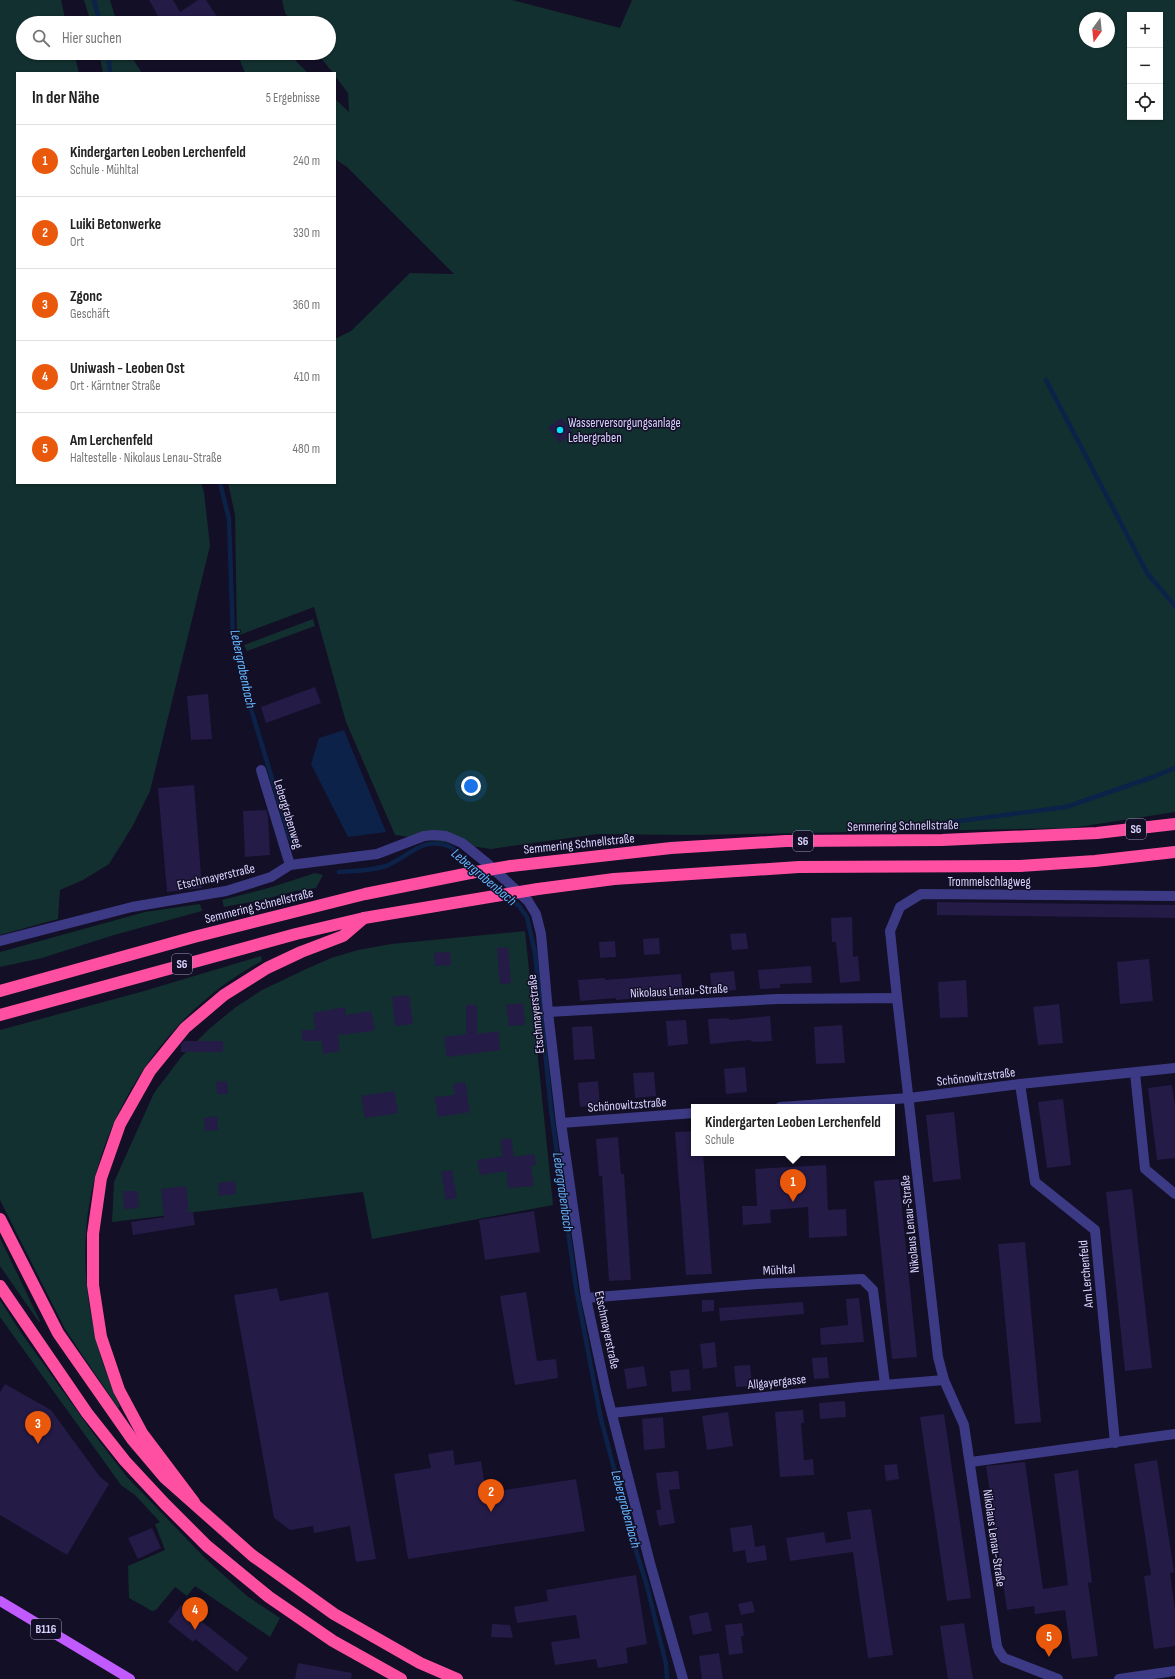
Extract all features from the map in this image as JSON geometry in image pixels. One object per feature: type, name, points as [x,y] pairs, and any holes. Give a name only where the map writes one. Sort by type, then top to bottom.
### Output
[{"type":"highway","name":"Semmering Schnellstraße","points":[[0,991],[194,937],[365,894],[511,866],[671,848],[786,841],[942,840],[1089,834],[1175,824]]},
{"type":"highway","name":"S6","points":[[0,1015],[233,950],[364,918],[538,889],[614,879],[799,867],[1020,866],[1095,861],[1175,852]]},
{"type":"highway","points":[[194,1502],[142,1433],[119,1390],[101,1337],[93,1285],[94,1234],[101,1178],[120,1124],[150,1071],[185,1028],[224,995],[267,968],[301,952],[343,936],[364,918]]},
{"type":"highway","points":[[0,1219],[58,1333],[104,1401],[132,1439],[165,1478],[194,1502],[253,1556],[334,1614],[420,1663],[457,1679]]},
{"type":"highway","points":[[0,1286],[87,1412],[125,1461],[207,1546],[269,1597],[333,1640],[401,1679]]},
{"type":"main road","name":"B116","points":[[0,1601],[130,1679]]},
{"type":"street","name":"Lebergrabenweg","points":[[261,770],[290,865]]},
{"type":"street","name":"Etschmayerstraße","points":[[0,941],[132,907],[226,891],[271,877],[290,865],[377,854],[424,836],[434,835],[446,836],[462,843],[488,864],[528,901],[533,908],[541,934],[548,1012],[561,1123],[586,1298],[612,1413],[650,1563],[683,1679]]},
{"type":"street","name":"Trommelschlagweg","points":[[897,998],[890,931],[900,907],[921,894],[1175,896]]},
{"type":"street","name":"Nikolaus Lenau-Straße","points":[[548,1012],[777,999],[897,998],[938,1357],[944,1380],[964,1425],[971,1462],[992,1619],[999,1651],[1004,1658],[1058,1679]]},
{"type":"street","name":"Schönowitzstraße","points":[[823,1104],[909,1098],[1020,1084],[1175,1068]]},
{"type":"street","points":[[1135,1073],[1145,1169],[1175,1194]]},
{"type":"street","name":"Am Lerchenfeld","points":[[1020,1084],[1035,1182],[1095,1230],[1115,1443]]},
{"type":"street","name":"Schönowitzstraße","points":[[561,1123],[691,1113]]},
{"type":"street","name":"Mühltal","points":[[586,1298],[757,1284],[862,1279],[873,1290],[885,1384]]},
{"type":"street","name":"Allgayergasse","points":[[612,1413],[885,1384],[944,1380]]},
{"type":"street","points":[[971,1462],[1175,1434]]},
{"type":"street","points":[[1118,1679],[1175,1671]]},
{"type":"green space","points":[[0,0],[61,0],[64,16],[16,16],[16,60],[76,60],[79,72],[16,72],[16,484],[201,484],[204,492],[210,546],[150,791],[132,827],[109,864],[83,880],[60,890],[58,919],[0,935]]},
{"type":"green space","points":[[84,0],[110,0],[115,16],[89,16]]},
{"type":"green space","points":[[282,0],[512,0],[620,28],[632,0],[1175,0],[1175,812],[1072,828],[690,835],[598,834],[491,849],[395,835],[346,722],[314,607],[237,636],[235,515],[228,484],[336,484],[336,338],[351,331],[410,273],[454,274],[347,167],[336,160],[336,100],[349,112],[348,93],[336,77],[336,72],[332,72],[323,60],[336,60],[336,16],[287,16],[285,13]]},
{"type":"green space","points":[[100,60],[134,60],[141,72],[103,72]]},
{"type":"green space","points":[[240,60],[295,60],[307,72],[245,72]]},
{"type":"green space","points":[[313,619],[315,626],[247,651],[244,645]]},
{"type":"green space","points":[[315,873],[323,875],[316,888],[295,891],[266,899],[224,907],[222,900],[272,887]]},
{"type":"green space","points":[[200,904],[202,911],[114,935],[42,958],[0,967],[0,952],[145,912]]},
{"type":"green space","points":[[525,931],[553,1205],[372,1239],[363,1192],[112,1222],[114,1182],[154,1093],[182,1056],[209,1029],[236,1007],[262,990],[304,970],[331,958],[358,950],[391,944]]},
{"type":"green space","points":[[261,956],[262,961],[227,983],[194,1009],[165,1040],[140,1074],[119,1111],[103,1150],[92,1191],[86,1232],[86,1277],[88,1299],[97,1343],[111,1386],[120,1406],[118,1408],[65,1329],[0,1200],[0,1030],[144,991]]},
{"type":"green space","points":[[0,1238],[40,1321],[39,1322],[0,1266]]},
{"type":"green space","points":[[0,1300],[22,1334],[93,1433],[127,1477],[208,1561],[247,1596],[280,1618],[270,1637],[195,1586],[187,1596],[175,1587],[156,1610],[152,1611],[129,1598],[128,1566],[165,1550],[155,1524],[160,1522],[135,1495],[121,1485],[0,1317]]},
{"type":"water","points":[[344,730],[386,832],[348,837],[311,764],[319,738]]},
{"type":"building","points":[[149,0],[173,0],[180,12],[198,0],[206,0],[216,16],[158,16]]},
{"type":"building","name":"Wasserversorgungsanlage Lebergraben","points":[[561,418],[573,432],[560,443],[548,428]]},
{"type":"building","points":[[315,687],[321,703],[266,723],[261,707]]},
{"type":"building","points":[[208,694],[212,739],[191,740],[187,696]]},
{"type":"building","points":[[194,785],[202,888],[167,892],[158,788]]},
{"type":"building","points":[[266,810],[268,816],[270,855],[245,857],[243,811]]},
{"type":"building","points":[[937,902],[1175,905],[1175,918],[937,915]]},
{"type":"building","points":[[852,917],[853,957],[858,956],[860,981],[840,983],[836,942],[832,942],[831,918]]},
{"type":"building","points":[[746,933],[748,949],[732,950],[730,934]]},
{"type":"building","points":[[659,938],[660,954],[644,955],[643,939]]},
{"type":"building","points":[[615,941],[616,957],[600,958],[599,942]]},
{"type":"building","points":[[508,947],[511,983],[500,984],[497,948]]},
{"type":"building","points":[[450,952],[451,965],[435,966],[434,953]]},
{"type":"building","points":[[1149,959],[1153,1001],[1120,1004],[1117,962]]},
{"type":"building","points":[[811,966],[812,983],[780,984],[780,988],[760,989],[758,970]]},
{"type":"building","points":[[734,971],[736,990],[712,992],[710,973]]},
{"type":"building","points":[[681,974],[683,997],[662,998],[662,996],[580,1001],[578,980],[605,978],[605,980]]},
{"type":"building","points":[[966,980],[968,1017],[940,1018],[938,982]]},
{"type":"building","points":[[409,995],[413,1024],[395,1026],[392,997]]},
{"type":"building","points":[[523,1003],[525,1025],[509,1026],[506,1005]]},
{"type":"building","points":[[1059,1004],[1063,1043],[1038,1045],[1033,1007]]},
{"type":"building","points":[[466,1005],[477,1005],[477,1034],[498,1031],[500,1050],[447,1057],[444,1037],[466,1034]]},
{"type":"building","points":[[345,1007],[346,1015],[371,1011],[375,1029],[373,1029],[373,1031],[338,1035],[340,1051],[323,1054],[322,1041],[302,1041],[302,1030],[315,1030],[313,1013]]},
{"type":"building","points":[[770,1016],[772,1041],[752,1042],[751,1040],[710,1044],[708,1019],[729,1018],[729,1020]]},
{"type":"building","points":[[686,1020],[688,1044],[668,1046],[666,1021]]},
{"type":"building","points":[[842,1025],[845,1063],[816,1064],[814,1027]]},
{"type":"building","points":[[592,1026],[595,1059],[574,1060],[572,1027]]},
{"type":"building","points":[[184,1041],[223,1041],[223,1052],[181,1052],[181,1045]]},
{"type":"building","points":[[745,1067],[747,1092],[726,1094],[724,1069]]},
{"type":"building","points":[[654,1072],[656,1096],[635,1098],[633,1073]]},
{"type":"building","points":[[227,1081],[228,1094],[217,1094],[216,1082]]},
{"type":"building","points":[[598,1081],[600,1105],[580,1107],[578,1083]]},
{"type":"building","points":[[465,1082],[470,1112],[438,1117],[435,1097],[455,1095],[453,1084]]},
{"type":"building","points":[[1172,1085],[1175,1107],[1175,1158],[1157,1160],[1148,1088]]},
{"type":"building","points":[[394,1091],[398,1113],[365,1118],[361,1096]]},
{"type":"building","points":[[1063,1099],[1071,1165],[1047,1168],[1038,1102]]},
{"type":"building","points":[[954,1112],[961,1179],[933,1182],[926,1115]]},
{"type":"building","points":[[217,1116],[218,1130],[205,1131],[204,1118]]},
{"type":"building","points":[[691,1131],[691,1156],[703,1156],[712,1274],[686,1275],[675,1132]]},
{"type":"building","points":[[618,1137],[621,1174],[624,1174],[631,1280],[609,1281],[602,1176],[599,1176],[596,1139]]},
{"type":"building","points":[[511,1138],[514,1157],[534,1154],[536,1165],[531,1166],[534,1186],[508,1188],[507,1171],[480,1175],[477,1160],[503,1156],[500,1140]]},
{"type":"building","points":[[826,1165],[828,1210],[846,1209],[847,1236],[809,1238],[808,1207],[770,1210],[771,1223],[743,1225],[742,1206],[757,1206],[755,1169]]},
{"type":"building","points":[[452,1170],[457,1198],[446,1200],[441,1172]]},
{"type":"building","points":[[899,1179],[917,1357],[892,1359],[874,1181]]},
{"type":"building","points":[[235,1181],[236,1194],[219,1196],[218,1183]]},
{"type":"building","points":[[186,1186],[189,1213],[193,1212],[195,1225],[133,1235],[131,1222],[164,1217],[161,1189]]},
{"type":"building","points":[[1132,1189],[1152,1368],[1125,1371],[1106,1192]]},
{"type":"building","points":[[123,1191],[138,1191],[139,1208],[124,1209]]},
{"type":"building","points":[[534,1211],[540,1252],[485,1260],[479,1220]]},
{"type":"building","points":[[1025,1242],[1041,1422],[1015,1424],[998,1244]]},
{"type":"building","points":[[277,1288],[280,1301],[328,1292],[376,1559],[356,1562],[350,1526],[314,1533],[313,1526],[290,1530],[274,1518],[234,1295]]},
{"type":"building","points":[[526,1292],[537,1361],[556,1359],[558,1378],[515,1385],[500,1296]]},
{"type":"building","points":[[859,1298],[864,1342],[821,1345],[820,1328],[848,1325],[846,1299]]},
{"type":"building","points":[[702,1300],[714,1300],[714,1311],[702,1312]]},
{"type":"building","points":[[803,1302],[804,1314],[720,1321],[719,1308]]},
{"type":"building","points":[[715,1342],[717,1367],[703,1369],[700,1344]]},
{"type":"building","points":[[827,1357],[829,1378],[814,1379],[812,1358]]},
{"type":"building","points":[[750,1365],[752,1386],[736,1387],[734,1366]]},
{"type":"building","points":[[644,1366],[647,1386],[627,1389],[624,1369]]},
{"type":"building","points":[[689,1369],[691,1390],[672,1392],[670,1371]]},
{"type":"building","points":[[5,1384],[51,1410],[100,1477],[109,1484],[67,1555],[0,1515],[0,1392]]},
{"type":"building","points":[[845,1401],[846,1417],[820,1419],[819,1403]]},
{"type":"building","points":[[803,1410],[804,1423],[801,1423],[804,1460],[813,1459],[814,1475],[780,1477],[775,1412]]},
{"type":"building","points":[[728,1412],[733,1446],[707,1450],[702,1416]]},
{"type":"building","points":[[944,1414],[971,1598],[947,1601],[920,1417]]},
{"type":"building","points":[[663,1417],[665,1448],[644,1450],[642,1419]]},
{"type":"building","points":[[453,1450],[455,1465],[481,1461],[486,1493],[576,1479],[585,1531],[408,1559],[394,1474],[431,1468],[428,1454]]},
{"type":"building","points":[[1157,1460],[1174,1572],[1170,1573],[1175,1611],[1175,1646],[1154,1649],[1144,1576],[1151,1575],[1134,1464]]},
{"type":"building","points":[[1025,1462],[1043,1589],[1068,1585],[1054,1474],[1078,1470],[1092,1582],[1088,1583],[1098,1656],[1072,1659],[1065,1610],[1035,1614],[1034,1606],[1007,1610],[986,1466]]},
{"type":"building","points":[[897,1464],[899,1479],[886,1481],[884,1465]]},
{"type":"building","points":[[678,1471],[680,1489],[669,1490],[675,1523],[659,1526],[656,1510],[661,1510],[656,1473]]},
{"type":"building","points":[[871,1509],[893,1655],[868,1658],[853,1552],[790,1561],[786,1538],[824,1532],[826,1543],[851,1539],[847,1512]]},
{"type":"building","points":[[752,1525],[755,1547],[765,1545],[767,1560],[747,1563],[745,1550],[733,1552],[730,1528]]},
{"type":"building","points":[[152,1528],[161,1548],[138,1559],[128,1538]]},
{"type":"building","points":[[636,1575],[647,1644],[626,1648],[628,1663],[598,1668],[596,1659],[555,1665],[551,1642],[580,1638],[576,1615],[517,1623],[514,1607],[548,1601],[546,1590]]},
{"type":"building","points":[[752,1601],[755,1612],[741,1615],[738,1604]]},
{"type":"building","points":[[181,1605],[248,1658],[237,1672],[195,1639],[193,1642],[168,1622]]},
{"type":"building","points":[[708,1612],[712,1631],[693,1635],[689,1616]]},
{"type":"building","points":[[742,1623],[744,1636],[741,1636],[743,1653],[729,1655],[725,1625]]},
{"type":"building","points":[[964,1623],[973,1679],[948,1679],[940,1626]]},
{"type":"building","points":[[492,1624],[510,1625],[513,1638],[491,1637]]},
{"type":"building","points":[[719,1653],[723,1679],[702,1679],[699,1656]]},
{"type":"building","points":[[298,1663],[352,1673],[351,1679],[295,1679]]},
{"type":"waterway","name":"Lebergrabenbach","points":[[94,0],[98,16]]},
{"type":"waterway","name":"Lebergrabenbach","points":[[109,60],[110,72]]},
{"type":"waterway","points":[[1046,380],[1147,573],[1175,606]]},
{"type":"waterway","name":"Lebergrabenbach","points":[[220,484],[229,519],[233,639],[248,699],[290,838],[297,848]]},
{"type":"waterway","points":[[944,823],[1066,807],[1175,768]]},
{"type":"waterway","name":"Lebergrabenbach","points":[[339,872],[380,868],[395,862],[424,845],[441,844],[451,847],[519,906],[527,917],[535,953],[551,1110],[576,1288],[601,1419],[633,1541],[647,1586],[666,1664],[667,1679]]},
{"type":"place","name":"Wasserversorgungsanlage Lebergraben","points":[[560,430]]},
{"type":"place","name":"Kindergarten Leoben Lerchenfeld","points":[[793,1202]]},
{"type":"place","name":"Zgonc","points":[[38,1444]]},
{"type":"place","name":"Luiki Betonwerke","points":[[491,1512]]},
{"type":"place","name":"Uniwash - Leoben Ost","points":[[195,1630]]},
{"type":"place","name":"Am Lerchenfeld","points":[[1049,1657]]}]
